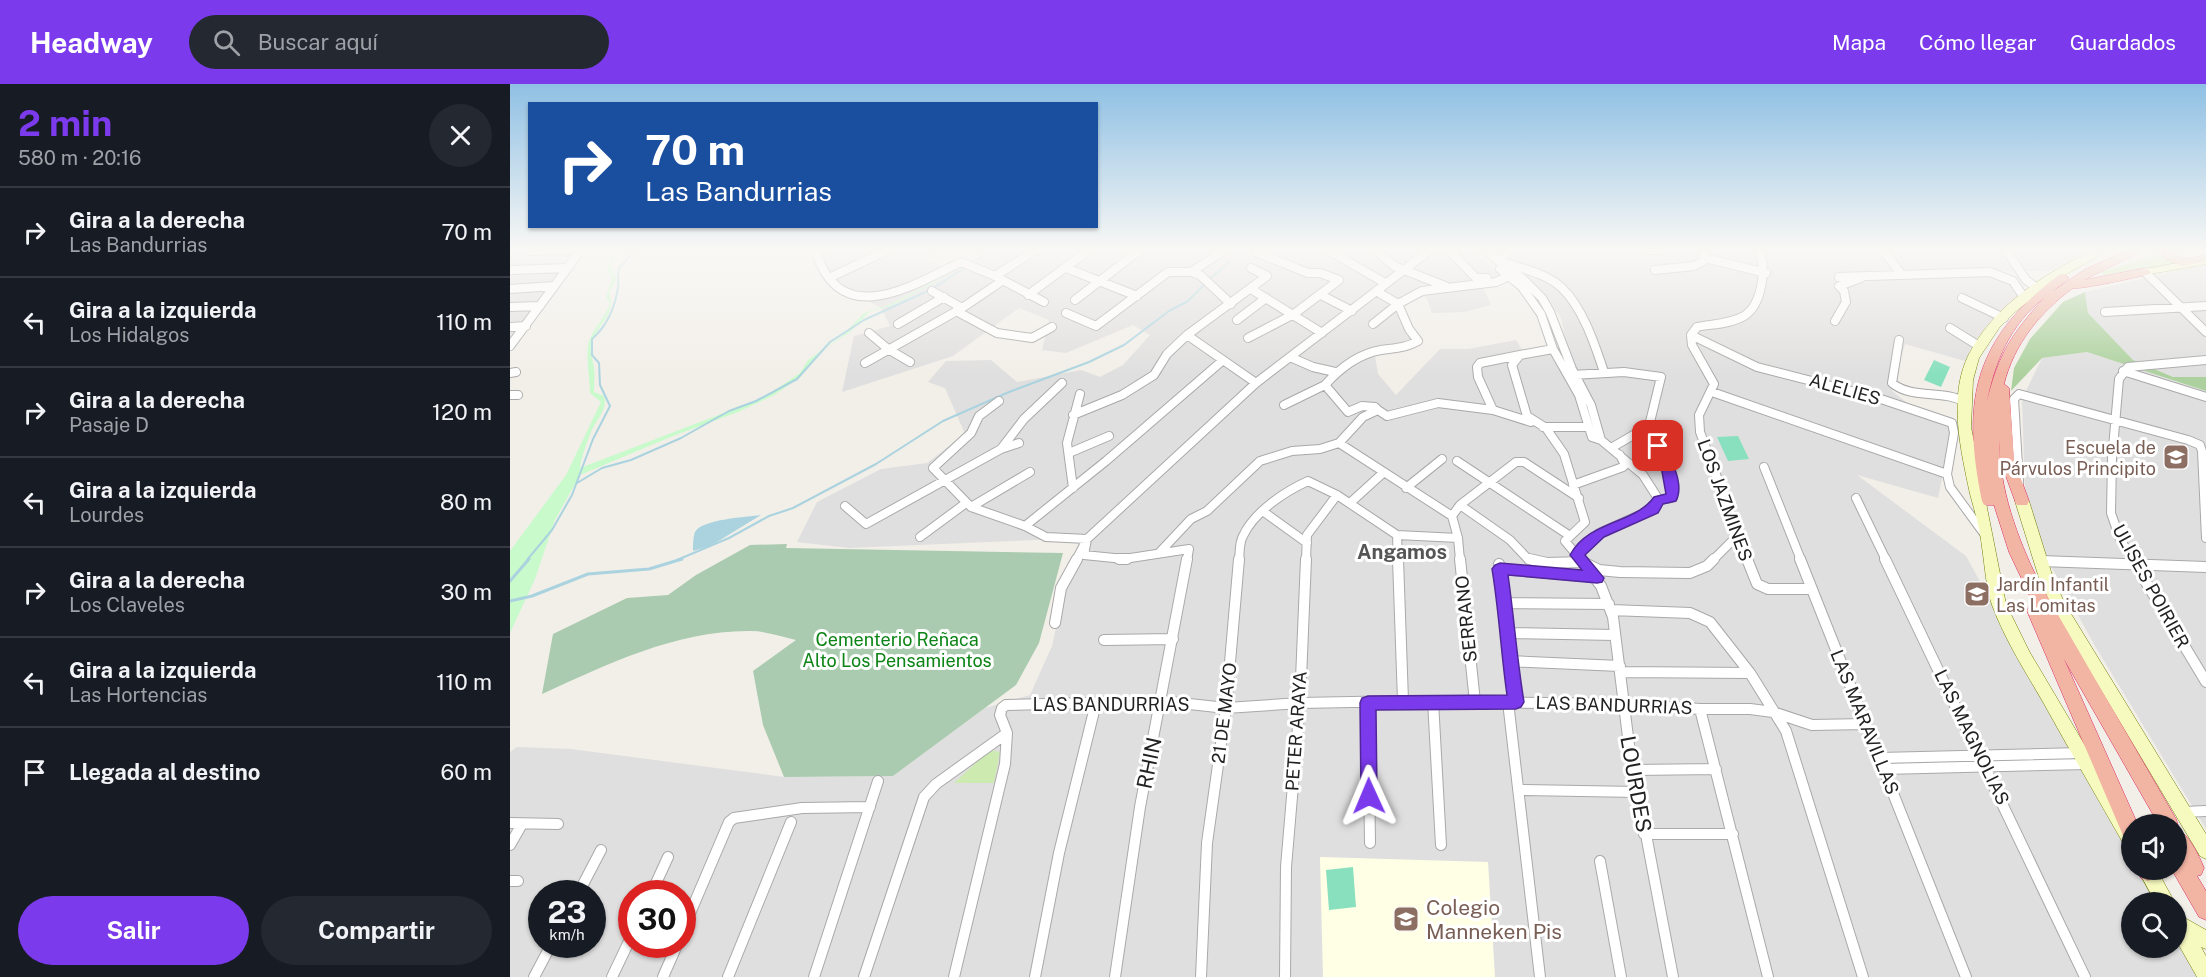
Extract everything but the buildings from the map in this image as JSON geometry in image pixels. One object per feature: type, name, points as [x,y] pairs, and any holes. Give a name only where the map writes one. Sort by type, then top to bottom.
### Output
[{"type":"highway","points":[[2043,292],[2012,321],[1993,398],[1990,436],[1995,482],[2008,529],[2026,574],[2163,814]]},
{"type":"highway","points":[[2062,292],[2048,301],[2026,323],[1988,370],[1981,397],[1979,424],[1981,462],[1989,503],[2001,538],[2124,814]]},
{"type":"highway","points":[[2048,301],[2068,292]]},
{"type":"highway","points":[[2005,350],[2002,397],[2005,451],[2010,472],[2022,501]]},
{"type":"highway","points":[[2035,611],[2152,814]]},
{"type":"highway","points":[[2187,856],[2206,889]]},
{"type":"highway","points":[[2187,877],[2206,910]]},
{"type":"main road","points":[[2033,292],[2004,318],[1979,346],[1966,379],[1965,402],[1970,464],[1988,540],[1993,582],[1999,603],[2038,679],[2121,823]]},
{"type":"main road","points":[[2022,501],[2042,566],[2059,607],[2206,850]]},
{"type":"main road","points":[[2187,929],[2206,940]]},
{"type":"main road","points":[[2187,941],[2203,969]]},
{"type":"main road","points":[[2203,969],[2202,953],[2206,945]]},
{"type":"street","points":[[512,348],[550,292]]},
{"type":"street","points":[[846,292],[858,298],[891,292]]},
{"type":"street","points":[[933,292],[997,333],[1032,338],[1052,327]]},
{"type":"street","points":[[865,363],[959,309],[982,292]]},
{"type":"street","points":[[1022,292],[1044,302]]},
{"type":"street","points":[[1028,295],[1033,292]]},
{"type":"street","points":[[1075,300],[1087,292]]},
{"type":"street","points":[[1126,292],[1137,296]]},
{"type":"street","points":[[1066,313],[1096,326],[1143,292]]},
{"type":"street","points":[[1218,292],[1231,304]]},
{"type":"street","points":[[1073,415],[1122,395],[1154,375],[1167,354],[1187,335],[1247,292]]},
{"type":"street","points":[[1255,292],[1322,333]]},
{"type":"street","points":[[1248,338],[1294,314],[1326,292]]},
{"type":"street","points":[[1055,623],[1062,588],[1087,539],[1256,383],[1375,292]]},
{"type":"street","points":[[1284,405],[1325,386],[1335,372],[1371,352],[1408,348],[1418,340],[1409,329],[1398,304],[1377,292]]},
{"type":"street","points":[[1373,324],[1398,304],[1421,292]]},
{"type":"street","points":[[1524,292],[1533,300],[1541,314],[1553,349],[1591,405],[1601,440]]},
{"type":"street","points":[[1536,292],[1542,298],[1592,437],[1601,440],[1643,475],[1659,500]]},
{"type":"street","points":[[1565,292],[1595,345],[1604,372]]},
{"type":"street","points":[[1757,292],[1746,315],[1731,321],[1697,327],[1691,335],[1692,345],[1713,384],[1712,392],[1947,474],[1950,487],[1988,540]]},
{"type":"street","points":[[1834,321],[1846,302],[1844,292]]},
{"type":"street","points":[[2020,292],[2025,299]]},
{"type":"street","points":[[2165,292],[2206,332]]},
{"type":"street","points":[[1322,295],[1352,311]]},
{"type":"street","points":[[898,324],[944,297]]},
{"type":"street","points":[[1237,320],[1266,298]]},
{"type":"street","points":[[1962,298],[2004,318]]},
{"type":"street","points":[[510,307],[540,306]]},
{"type":"street","points":[[2105,312],[2206,306]]},
{"type":"street","points":[[510,327],[526,326]]},
{"type":"street","points":[[1950,328],[1979,346]]},
{"type":"street","points":[[868,333],[888,350],[910,362]]},
{"type":"street","points":[[1187,335],[1256,383]]},
{"type":"street","name":"ALELIES","points":[[1691,335],[1757,367],[1878,398],[1947,420],[1955,427],[1947,474]]},
{"type":"street","points":[[1899,340],[1892,383],[1894,386],[1909,392],[1946,394],[1965,402]]},
{"type":"street","points":[[1493,410],[1478,377],[1477,367],[1480,363],[1553,349]]},
{"type":"street","points":[[1520,356],[1512,365],[1527,416],[1546,428],[1564,454],[1579,498],[1585,522],[1565,541],[1580,558],[1599,570],[1690,573],[1707,566],[1738,536]]},
{"type":"street","points":[[1290,357],[1313,367],[1335,372]]},
{"type":"street","points":[[2206,360],[2128,367],[2121,375],[2206,397]]},
{"type":"street","points":[[1025,526],[1161,414],[1195,381],[1222,361]]},
{"type":"street","points":[[1460,505],[1510,540],[1527,558],[1547,563],[1580,558],[1599,533],[1653,509],[1659,500],[1671,498],[1673,492],[1667,466],[1649,426],[1661,377],[1604,372],[1571,375]]},
{"type":"street","name":"ULISES POIRIER","points":[[2121,375],[2115,420],[2111,513],[2120,539],[2206,682]]},
{"type":"street","points":[[1946,394],[1966,379]]},
{"type":"street","points":[[1001,449],[1024,419],[1062,383]]},
{"type":"street","points":[[1325,386],[1348,412],[1362,406],[1376,407],[1387,416],[1438,403],[1493,410],[1546,428],[1588,427]]},
{"type":"street","name":"LOS JAZMINES","points":[[1712,392],[1699,415],[1700,432],[1755,580],[1760,587],[1811,589]]},
{"type":"street","points":[[1073,488],[1067,443],[1080,394]]},
{"type":"street","points":[[2022,501],[2014,399],[2019,394],[2200,445],[2206,538]]},
{"type":"street","points":[[999,401],[979,416],[971,433],[933,468],[969,505],[1025,526],[1046,537],[1087,539]]},
{"type":"street","points":[[1087,539],[1084,555],[1124,559],[1159,553],[1191,519],[1207,511],[1260,461],[1339,443],[1363,417],[1378,410]]},
{"type":"street","points":[[1611,448],[1649,426]]},
{"type":"street","points":[[1069,453],[1108,435]]},
{"type":"street","points":[[845,506],[866,524],[1001,449],[1019,443]]},
{"type":"street","points":[[1339,443],[1452,516],[1460,505],[1516,462],[1524,462],[1579,498]]},
{"type":"street","points":[[1573,485],[1623,467],[1625,465],[1620,455]]},
{"type":"street","points":[[1406,488],[1442,459]]},
{"type":"street","points":[[1456,461],[1570,536]]},
{"type":"street","name":"LAS MARAVILLAS","points":[[1764,467],[1966,977]]},
{"type":"street","points":[[920,537],[969,505],[1029,472]]},
{"type":"street","points":[[1350,503],[1383,473]]},
{"type":"street","name":"21 DE MAYO","points":[[1201,977],[1207,843],[1226,708],[1241,539],[1246,528],[1264,512],[1308,482],[1337,495]]},
{"type":"street","points":[[1950,487],[1962,496],[1976,495]]},
{"type":"street","points":[[1337,495],[1396,536],[1458,538]]},
{"type":"street","name":"PETER ARAYA","points":[[1285,977],[1286,867],[1300,702],[1306,543],[1310,529],[1337,495]]},
{"type":"street","name":"LAS MAGNOLIAS","points":[[1856,498],[1984,761],[2085,977]]},
{"type":"street","points":[[1264,512],[1306,543]]},
{"type":"street","name":"SERRANO","points":[[1452,516],[1458,538],[1475,702]]},
{"type":"street","points":[[1396,536],[1403,701]]},
{"type":"street","name":"RHIN","points":[[1115,977],[1140,807],[1162,701],[1189,549],[1159,553]]},
{"type":"street","name":"LOURDES","points":[[1580,558],[1597,578],[1610,607],[1621,669],[1622,704],[1633,770],[1673,977]]},
{"type":"street","points":[[2042,566],[2137,569],[2206,575]]},
{"type":"street","points":[[1540,977],[1519,790],[1509,633],[1499,567],[1597,578]]},
{"type":"street","points":[[2137,569],[2206,567]]},
{"type":"street","points":[[1505,603],[1610,607],[1690,614],[1700,616],[1710,622],[1750,673],[1786,731],[1863,977]]},
{"type":"street","points":[[1509,633],[1615,635]]},
{"type":"street","points":[[1104,640],[1173,639]]},
{"type":"street","points":[[1510,661],[1621,669],[1750,673]]},
{"type":"street","name":"LAS BANDURRIAS","points":[[1007,733],[1000,715],[1002,708],[1014,704],[1162,701],[1226,708],[1300,702],[1433,701],[1622,704],[1700,709],[1750,709],[1773,712],[1812,725],[1866,724]]},
{"type":"street","points":[[1433,701],[1441,844]]},
{"type":"street","points":[[1035,977],[1059,853],[1096,703]]},
{"type":"street","points":[[1368,703],[1370,843]]},
{"type":"street","points":[[1700,709],[1768,977]]},
{"type":"street","points":[[864,977],[924,797],[936,784],[1007,733]]},
{"type":"street","points":[[954,977],[1005,764],[1007,733]]},
{"type":"street","points":[[1882,763],[2084,759]]},
{"type":"street","points":[[1633,770],[1716,769]]},
{"type":"street","points":[[814,977],[878,781]]},
{"type":"street","points":[[1519,790],[1637,792]]},
{"type":"street","points":[[696,899],[729,822],[739,816],[802,808],[870,807]]},
{"type":"street","points":[[2184,812],[2206,811]]},
{"type":"street","points":[[728,977],[791,822]]},
{"type":"street","points":[[510,845],[516,824],[558,824]]},
{"type":"street","points":[[1644,834],[1733,834]]},
{"type":"street","points":[[586,880],[602,850]]},
{"type":"street","points":[[658,880],[669,856]]},
{"type":"street","points":[[1600,861],[1621,977]]},
{"type":"street","points":[[534,977],[544,958]]},
{"type":"street","points":[[612,977],[621,958]]},
{"type":"street","points":[[663,977],[671,958]]},
{"type":"shaded area","points":[[510,292],[546,292],[510,341]]},
{"type":"shaded area","points":[[852,292],[1485,292],[1491,305],[1465,312],[1432,313],[1426,297],[1415,298],[1395,309],[1405,329],[1415,341],[1375,355],[1378,374],[1396,395],[1440,349],[1468,349],[1516,340],[1524,353],[1567,346],[1561,318],[1542,292],[2016,292],[2020,297],[2002,317],[1977,338],[1965,361],[1905,344],[1892,391],[1920,413],[1953,425],[1938,498],[1857,475],[1966,556],[2121,838],[2121,880],[2144,880],[2151,892],[2121,892],[2121,958],[2187,958],[2197,977],[510,977],[510,752],[517,747],[571,749],[784,777],[893,776],[985,708],[1030,695],[1052,646],[1065,588],[1083,538],[849,548],[797,542],[817,502],[881,469],[927,463],[965,434],[945,388],[928,382],[946,361],[991,360],[1017,382],[1081,370],[1100,377],[1123,365],[1150,335],[1133,325],[1066,353],[1042,350],[1049,320],[1019,308],[953,356],[842,392],[854,336],[890,326],[881,308]]},
{"type":"shaded area","points":[[2085,292],[2206,292],[2206,377],[2173,377],[2133,360],[2088,313]]},
{"type":"shaded area","points":[[2087,352],[2206,391],[2206,829],[2095,646],[2046,557],[2025,493],[2022,399],[2042,358]]},
{"type":"shaded area","name":"Colegio Manneken Pis","points":[[1320,857],[1488,862],[1495,977],[1323,977]]},
{"type":"green space","points":[[609,292],[611,300],[610,307],[591,347],[594,392],[604,396],[605,401],[601,415],[589,436],[580,468],[765,397],[800,373],[808,360],[842,336],[864,313],[918,292],[893,305],[869,312],[850,332],[824,349],[799,378],[774,395],[738,412],[580,475],[555,520],[535,579],[510,633],[510,551],[566,475],[601,402],[590,393],[588,346],[591,336],[610,304],[606,297]]},
{"type":"green space","points":[[2085,292],[2088,313],[2133,360],[2173,377],[2206,377],[2206,391],[2087,352],[2042,358],[2011,391],[2014,368],[2030,339],[2063,302]]},
{"type":"green space","points":[[1934,360],[1950,367],[1941,387],[1924,380]]},
{"type":"green space","points":[[1738,436],[1749,459],[1728,461],[1717,437]]},
{"type":"green space","name":"Cementerio Reñaca Alto Los Pensamientos","points":[[787,544],[786,548],[1063,553],[1039,643],[1016,685],[893,776],[784,777],[763,725],[753,671],[796,640],[774,634],[751,631],[696,636],[644,651],[542,694],[553,634],[627,598],[668,595],[696,575],[750,545]]},
{"type":"green space","points":[[990,750],[1000,752],[994,783],[954,783]]},
{"type":"green space","points":[[1353,867],[1356,907],[1329,910],[1326,870]]},
{"type":"water","points":[[761,515],[712,545],[693,551],[694,534],[706,524]]},
{"type":"waterway","points":[[527,560],[552,530],[572,495],[593,439],[610,406],[600,385],[599,363],[592,355],[592,339],[602,328],[613,309],[617,292]]},
{"type":"waterway","points":[[577,483],[602,468],[631,460],[681,438],[729,411],[756,401],[797,379],[830,342],[864,320],[926,292]]},
{"type":"waterway","points":[[677,560],[729,538],[769,516],[793,508],[876,464],[943,421],[1009,392],[1089,362],[1124,345],[1169,311],[1188,301],[1197,292]]},
{"type":"waterway","points":[[510,581],[529,559]]},
{"type":"waterway","points":[[510,601],[532,596],[588,574],[649,569],[682,559]]},
{"type":"place","name":"Escuela de Párvulos Principito","points":[[2176,457]]},
{"type":"place","name":"Jardín Infantil Las Lomitas","points":[[1977,594]]},
{"type":"place","name":"Colegio Manneken Pis","points":[[1406,919]]},
{"type":"district","name":"Angamos","points":[[1402,552]]},
{"type":"route","points":[[1369,796],[1368,703],[1516,702],[1500,569],[1597,578],[1577,555],[1599,533],[1653,509],[1659,500],[1671,498],[1673,492],[1667,466],[1658,446]]}]
